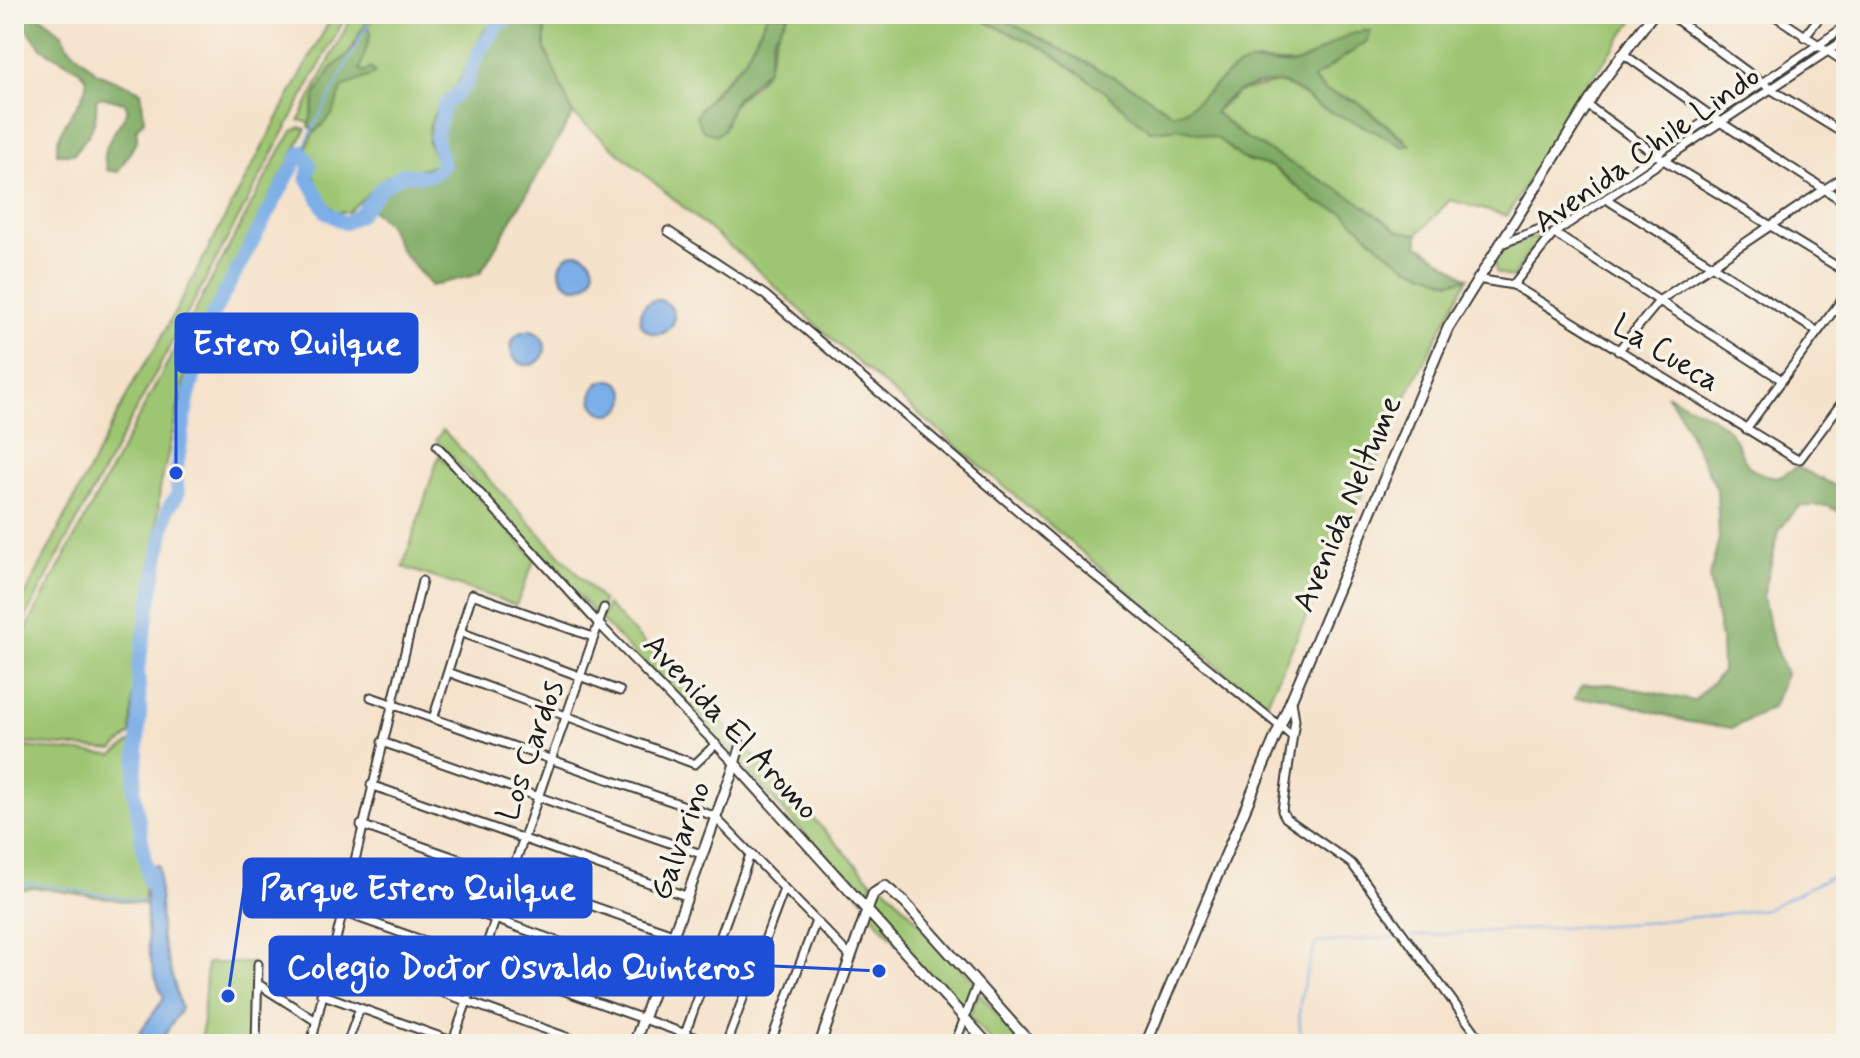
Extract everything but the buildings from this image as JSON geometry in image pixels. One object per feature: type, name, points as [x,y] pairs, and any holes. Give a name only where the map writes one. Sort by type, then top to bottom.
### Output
[{"type":"street","name":"Avenida Neltume","points":[[1146,1044],[1448,328],[1587,105],[1653,14]]},
{"type":"street","points":[[1669,14],[1772,90],[1846,135]]},
{"type":"street","points":[[1772,14],[1846,63]]},
{"type":"street","points":[[1804,37],[1822,14]]},
{"type":"street","name":"Avenida Chile Lindo","points":[[1513,285],[1554,233],[1665,161],[1762,82],[1846,26]]},
{"type":"street","name":"Avenida Chile Lindo","points":[[1501,244],[1553,224],[1657,155],[1772,90],[1846,39]]},
{"type":"street","points":[[1622,53],[1716,120],[1846,203]]},
{"type":"street","points":[[1587,105],[1665,161],[1846,272]]},
{"type":"street","points":[[1618,351],[1660,300],[1846,175]]},
{"type":"street","points":[[1606,199],[1818,332]]},
{"type":"street","points":[[668,231],[765,295],[1072,557],[1292,736]]},
{"type":"street","points":[[1554,233],[1782,380]]},
{"type":"street","points":[[1477,279],[1513,285]]},
{"type":"street","name":"La Cueca","points":[[1513,285],[1796,459],[1800,459],[1846,397]]},
{"type":"street","points":[[1746,429],[1846,294]]},
{"type":"street","name":"Avenida El Aromo","points":[[437,446],[598,623],[735,764],[988,1044]]},
{"type":"street","points":[[311,1044],[340,910],[422,581]]},
{"type":"street","points":[[433,719],[472,594],[593,637]]},
{"type":"street","name":"Los Cardos","points":[[455,1043],[604,608]]},
{"type":"street","points":[[460,632],[620,691]]},
{"type":"street","points":[[448,672],[695,764],[716,744]]},
{"type":"street","points":[[371,697],[714,816],[850,956]]},
{"type":"street","points":[[1292,701],[1292,736],[1282,811],[1352,864],[1484,1044]]},
{"type":"street","points":[[382,742],[701,854]]},
{"type":"street","name":"Galvarino","points":[[634,1044],[741,744]]},
{"type":"street","points":[[371,785],[686,896]]},
{"type":"street","points":[[361,825],[673,934]]},
{"type":"street","points":[[685,1034],[750,855]]},
{"type":"street","points":[[351,868],[658,977]]},
{"type":"street","points":[[820,1044],[867,911],[881,886],[890,889],[1031,1044]]},
{"type":"street","points":[[726,1044],[784,889]]},
{"type":"street","points":[[320,904],[714,1044]]},
{"type":"street","points":[[770,1044],[816,921]]},
{"type":"street","points":[[330,952],[586,1044]]},
{"type":"street","points":[[256,1044],[258,964]]},
{"type":"street","points":[[258,984],[316,1021]]},
{"type":"street","points":[[955,1044],[977,985]]},
{"type":"street","points":[[321,994],[455,1043]]},
{"type":"street","points":[[347,1044],[360,1008]]},
{"type":"green space","points":[[17,14],[38,14],[63,34],[66,44],[97,73],[141,91],[144,120],[137,128],[137,141],[118,172],[107,170],[105,153],[110,138],[128,110],[125,103],[101,97],[96,100],[94,123],[84,141],[74,154],[57,154],[60,133],[81,99],[87,79],[79,70],[41,48]]},
{"type":"green space","points":[[333,14],[347,14],[14,639],[14,617],[137,376],[158,344]]},
{"type":"green space","points":[[353,14],[371,14],[310,123],[299,120]]},
{"type":"green space","points":[[375,14],[505,14],[485,29],[457,85],[441,101],[428,142],[438,165],[386,177],[348,212],[335,212],[323,198],[304,151]]},
{"type":"green space","points":[[505,14],[545,14],[545,49],[573,114],[480,274],[431,286],[399,248],[388,224],[363,202],[386,177],[438,165],[428,134],[433,116],[456,87],[481,38]]},
{"type":"green space","points":[[545,14],[768,14],[745,59],[710,96],[726,123],[733,105],[763,75],[777,35],[789,14],[969,14],[1045,49],[1104,91],[1150,131],[1180,128],[1217,138],[1243,159],[1273,167],[1316,202],[1345,213],[1379,246],[1407,266],[1450,282],[1468,278],[1414,381],[1265,707],[849,355],[752,265],[573,114],[545,49]]},
{"type":"green space","points":[[768,14],[789,14],[773,39],[767,69],[734,101],[723,130],[717,135],[703,131],[696,116],[745,59]]},
{"type":"green space","points":[[969,14],[990,14],[1019,27],[1134,88],[1173,114],[1191,106],[1238,67],[1253,63],[1291,64],[1352,34],[1371,31],[1367,41],[1313,79],[1326,91],[1358,102],[1410,145],[1403,147],[1319,106],[1292,87],[1278,83],[1247,88],[1228,98],[1215,112],[1243,136],[1353,198],[1399,231],[1418,234],[1418,244],[1468,278],[1450,282],[1407,266],[1379,246],[1345,213],[1316,202],[1273,167],[1243,159],[1217,138],[1180,128],[1150,131],[1104,91],[1045,49]]},
{"type":"green space","points":[[990,14],[1638,14],[1573,105],[1507,216],[1450,200],[1418,234],[1399,231],[1353,198],[1243,136],[1215,112],[1238,92],[1277,83],[1291,87],[1323,108],[1405,139],[1358,102],[1326,91],[1312,78],[1367,41],[1364,30],[1295,64],[1255,61],[1233,70],[1188,109],[1173,114],[1134,88]]},
{"type":"green space","points":[[369,27],[371,33],[360,69],[363,72],[371,68],[375,74],[343,87],[332,115],[315,132],[309,126],[316,94],[332,68],[353,50],[360,31]]},
{"type":"green space","points":[[300,127],[306,129],[202,325],[186,373],[160,489],[154,556],[134,668],[131,734],[113,750],[14,742],[14,652],[281,149],[292,132]]},
{"type":"green space","points":[[1542,234],[1512,278],[1496,272],[1494,263],[1505,248]]},
{"type":"green space","points":[[1666,394],[1706,414],[1727,429],[1748,466],[1755,471],[1780,477],[1797,467],[1846,491],[1846,515],[1828,506],[1799,506],[1779,530],[1763,597],[1774,645],[1786,674],[1773,707],[1733,728],[1689,722],[1611,700],[1574,699],[1583,685],[1611,684],[1694,701],[1722,672],[1721,639],[1709,578],[1719,539],[1717,489],[1679,412]]},
{"type":"green space","points":[[443,430],[603,601],[598,617],[436,440]]},
{"type":"green space","points":[[439,455],[535,559],[516,605],[403,567]]},
{"type":"green space","points":[[607,605],[738,738],[733,755],[601,620]]},
{"type":"green space","points":[[132,741],[131,793],[142,849],[145,904],[33,887],[14,891],[14,746],[113,755]]},
{"type":"green space","points":[[743,744],[873,882],[864,900],[739,762]]},
{"type":"green space","points":[[885,886],[977,985],[965,1017],[868,911],[875,892]]},
{"type":"green space","points":[[207,963],[252,963],[250,1044],[201,1044]]},
{"type":"green space","points":[[979,993],[1023,1044],[994,1044],[969,1016]]},
{"type":"water","points":[[577,253],[589,258],[594,270],[589,282],[577,287],[565,282],[560,270],[565,258]]},
{"type":"water","points":[[657,300],[669,305],[674,317],[669,329],[657,334],[645,329],[640,317],[645,305]]},
{"type":"water","points":[[528,331],[540,336],[545,348],[540,360],[528,365],[516,360],[511,348],[516,336]]},
{"type":"water","points":[[609,380],[621,385],[626,397],[621,409],[609,414],[597,409],[592,397],[597,385]]},
{"type":"water","points":[[159,865],[161,936],[181,1008],[162,1044],[141,1044],[140,1032],[164,998],[156,980],[149,948],[144,867]]},
{"type":"waterway","points":[[301,152],[373,14]]},
{"type":"waterway","points":[[149,883],[134,792],[140,713],[138,668],[168,509],[178,494],[176,473],[188,399],[211,318],[301,152],[310,164],[307,177],[327,213],[345,223],[359,215],[382,187],[403,174],[429,175],[443,166],[436,138],[444,106],[466,85],[477,55],[498,24],[517,14]]},
{"type":"waterway","points":[[1411,936],[1642,923],[1767,909],[1846,869]]},
{"type":"waterway","points":[[14,887],[31,883],[147,902]]},
{"type":"waterway","points":[[1303,1044],[1300,1005],[1316,943],[1400,937]]},
{"type":"place","name":"Estero Quilque","points":[[176,473]]},
{"type":"place","name":"Colegio Doctor Osvaldo Quinteros","points":[[879,971]]},
{"type":"place","name":"Parque Estero Quilque","points":[[228,996]]}]
